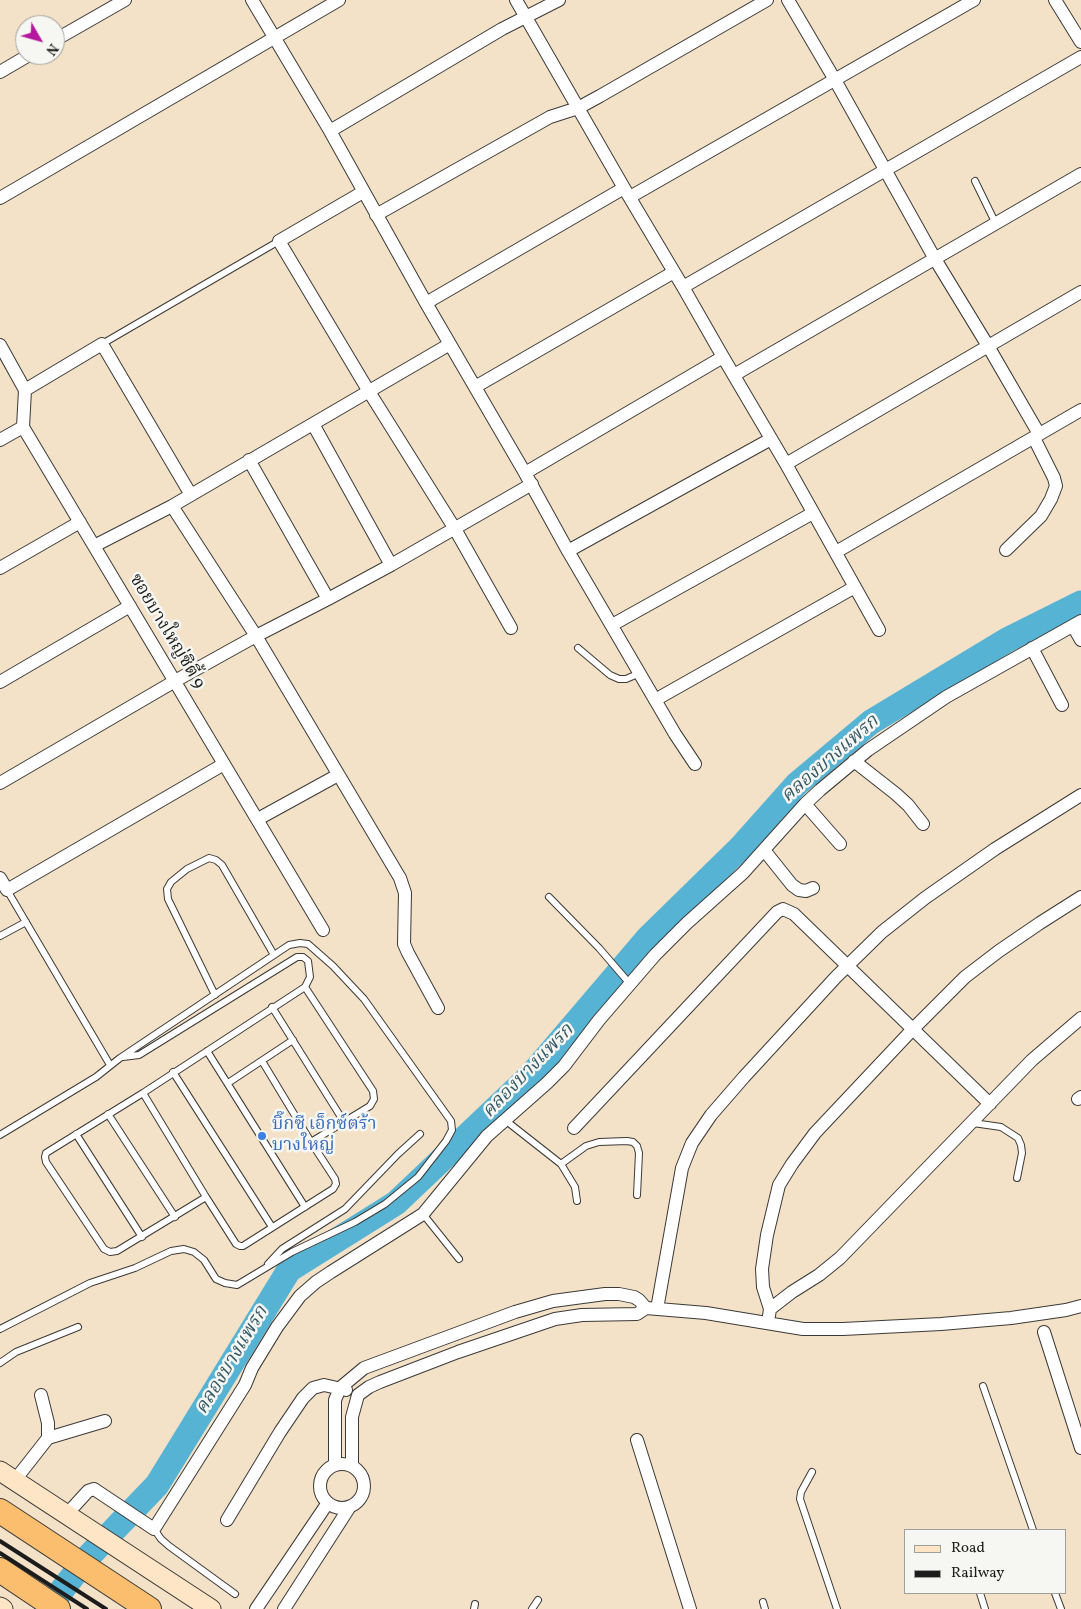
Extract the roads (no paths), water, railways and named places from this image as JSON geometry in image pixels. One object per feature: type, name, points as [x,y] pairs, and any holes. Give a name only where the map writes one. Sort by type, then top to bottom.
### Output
[{"type":"highway","points":[[0,1511],[149,1609]]},
{"type":"highway","points":[[0,1570],[58,1609]]},
{"type":"main road","points":[[7,1476],[211,1609]]},
{"type":"street","points":[[65,34],[124,0]]},
{"type":"street","points":[[252,0],[330,131],[426,303],[532,484],[568,551],[675,734],[695,764]]},
{"type":"street","points":[[0,198],[339,0]]},
{"type":"street","points":[[516,0],[722,357],[786,464],[879,630]]},
{"type":"street","points":[[330,131],[502,29],[560,0]]},
{"type":"street","points":[[376,215],[550,117],[578,108],[767,0]]},
{"type":"street","points":[[788,0],[935,259],[988,346],[1036,436],[1054,478],[1056,486],[1054,492],[1041,516],[1006,550]]},
{"type":"street","points":[[426,303],[835,80],[974,0]]},
{"type":"street","points":[[1055,0],[1081,42]]},
{"type":"street","points":[[683,287],[1081,57]]},
{"type":"street","points":[[0,72],[15,63]]},
{"type":"street","points":[[734,375],[1081,174]]},
{"type":"street","points":[[363,192],[279,240],[368,390],[456,529],[511,628]]},
{"type":"street","points":[[475,387],[674,272]]},
{"type":"street","points":[[786,464],[1081,292]]},
{"type":"street","points":[[25,390],[102,344],[191,495]]},
{"type":"street","points":[[94,546],[172,506],[368,390],[450,344]]},
{"type":"street","points":[[0,346],[25,390],[23,427],[0,440]]},
{"type":"street","points":[[525,472],[722,357]]},
{"type":"street","points":[[836,552],[1081,410]]},
{"type":"street","points":[[313,424],[391,565]]},
{"type":"street","name":"ซอยบางใหญ่ซิตี้ 9","points":[[23,427],[323,930]]},
{"type":"street","points":[[568,551],[771,439]]},
{"type":"street","points":[[249,460],[328,599]]},
{"type":"street","points":[[0,783],[175,681],[391,565],[532,484]]},
{"type":"street","points":[[172,506],[256,636],[400,878],[405,893],[404,944],[438,1008]]},
{"type":"street","points":[[612,625],[813,513]]},
{"type":"street","points":[[0,568],[80,522]]},
{"type":"street","points":[[655,700],[855,587]]},
{"type":"street","points":[[0,682],[130,606]]},
{"type":"street","points":[[72,1518],[88,1491],[94,1489],[151,1527],[245,1384],[252,1368],[277,1327],[300,1296],[331,1272],[423,1214],[475,1150],[564,1066],[627,981],[687,923],[743,874],[805,804],[854,761],[913,718],[946,697],[1077,623],[1081,640]]},
{"type":"street","points":[[1032,648],[1062,705]]},
{"type":"street","points":[[854,761],[896,794],[908,805],[923,824]]},
{"type":"street","points":[[0,878],[7,890],[224,764]]},
{"type":"street","points":[[258,819],[338,775]]},
{"type":"street","points":[[651,1309],[682,1168],[692,1143],[711,1115],[847,966],[882,932],[925,898],[995,849],[1081,795]]},
{"type":"street","points":[[805,804],[840,844]]},
{"type":"street","points":[[764,850],[792,885],[799,890],[813,888]]},
{"type":"street","points":[[768,1324],[770,1309],[763,1287],[762,1269],[767,1235],[779,1185],[815,1133],[912,1030],[965,978],[1033,927],[1081,897]]},
{"type":"street","points":[[574,1128],[777,912],[783,909],[794,914],[990,1104]]},
{"type":"street","points":[[770,1309],[840,1258],[973,1123],[1032,1060],[1081,1018]]},
{"type":"street","points":[[335,1465],[335,1400],[340,1388],[364,1368],[515,1312],[553,1301],[619,1294],[634,1297],[651,1309]]},
{"type":"street","points":[[352,1466],[352,1417],[358,1395],[380,1382],[458,1352],[555,1319],[582,1315],[638,1314],[651,1309],[706,1313],[803,1329],[941,1324],[1011,1318],[1081,1306]]},
{"type":"street","points":[[1044,1332],[1081,1448]]},
{"type":"street","points":[[227,1520],[280,1432],[313,1388],[324,1385],[340,1388],[358,1395]]},
{"type":"street","points":[[41,1395],[48,1423],[48,1438]]},
{"type":"street","points":[[7,1476],[48,1438],[105,1422]]},
{"type":"street","points":[[637,1440],[690,1609]]},
{"type":"street","points":[[346,1464],[352,1466],[357,1469],[363,1479],[364,1491],[359,1502],[349,1508],[337,1509],[326,1504],[320,1494],[319,1482],[325,1471],[335,1465],[346,1464]]},
{"type":"street","points":[[256,1609],[326,1504]]},
{"type":"street","points":[[284,1609],[349,1508]]},
{"type":"lane","points":[[975,181],[996,224]]},
{"type":"lane","points":[[102,344],[279,240]]},
{"type":"lane","points":[[578,648],[610,675],[619,679],[626,679],[640,673]]},
{"type":"lane","points":[[215,995],[168,900],[167,889],[171,882],[187,868],[209,858],[216,860],[222,865],[274,955]]},
{"type":"lane","points":[[7,890],[110,1065]]},
{"type":"lane","points":[[549,897],[612,962],[627,981]]},
{"type":"lane","points":[[0,936],[26,922]]},
{"type":"lane","points":[[0,1136],[96,1077],[120,1058],[289,945],[300,943],[308,944],[333,966],[364,999],[452,1121],[452,1130],[446,1141],[418,1177],[385,1204],[355,1222],[292,1252],[237,1285],[216,1279],[204,1260],[194,1252],[184,1248],[171,1251],[135,1268],[90,1283],[0,1329]]},
{"type":"lane","points":[[120,1058],[139,1055],[297,957],[308,961],[310,977],[305,987],[143,1093],[46,1153],[46,1162],[104,1249],[110,1252],[117,1251],[142,1237],[206,1197]]},
{"type":"lane","points":[[305,987],[372,1091],[374,1098],[370,1106],[310,1142]]},
{"type":"lane","points":[[272,1007],[344,1122]]},
{"type":"lane","points":[[228,1083],[293,1040]]},
{"type":"lane","points":[[207,1051],[305,1207]]},
{"type":"lane","points":[[143,1093],[236,1244],[244,1246],[333,1189],[336,1184],[335,1179],[310,1142],[262,1061]]},
{"type":"lane","points":[[173,1072],[272,1227]]},
{"type":"lane","points":[[108,1114],[175,1217]]},
{"type":"lane","points":[[505,1120],[561,1164],[574,1187],[577,1201]]},
{"type":"lane","points":[[973,1123],[1001,1127],[1007,1129],[1018,1138],[1022,1145],[1022,1153],[1016,1178]]},
{"type":"lane","points":[[76,1134],[142,1237]]},
{"type":"lane","points":[[263,1269],[282,1248],[345,1208],[420,1134]]},
{"type":"lane","points":[[561,1164],[586,1146],[599,1142],[633,1142],[637,1146],[639,1153],[637,1195]]},
{"type":"lane","points":[[423,1214],[459,1259]]},
{"type":"lane","points":[[0,1363],[16,1352],[78,1327]]},
{"type":"lane","points":[[983,1386],[1033,1529]]},
{"type":"lane","points":[[812,1472],[800,1499],[838,1609]]},
{"type":"lane","points":[[151,1527],[169,1546],[236,1594]]},
{"type":"lane","points":[[980,1594],[985,1609]]},
{"type":"lane","points":[[1055,1594],[1061,1609]]},
{"type":"lane","points":[[532,1609],[538,1600]]},
{"type":"waterway","name":"คลองบางแพรก","points":[[47,1609],[88,1557],[157,1485],[289,1270],[396,1203],[532,1074],[647,939],[740,848],[797,784],[871,722],[1007,640],[1081,603]]},
{"type":"railway","points":[[0,1541],[106,1609]]},
{"type":"railway","points":[[0,1553],[87,1609]]},
{"type":"place","name":"บิ๊กซี เอ็กซ์ตร้า บางใหญ่","points":[[262,1136]]}]
